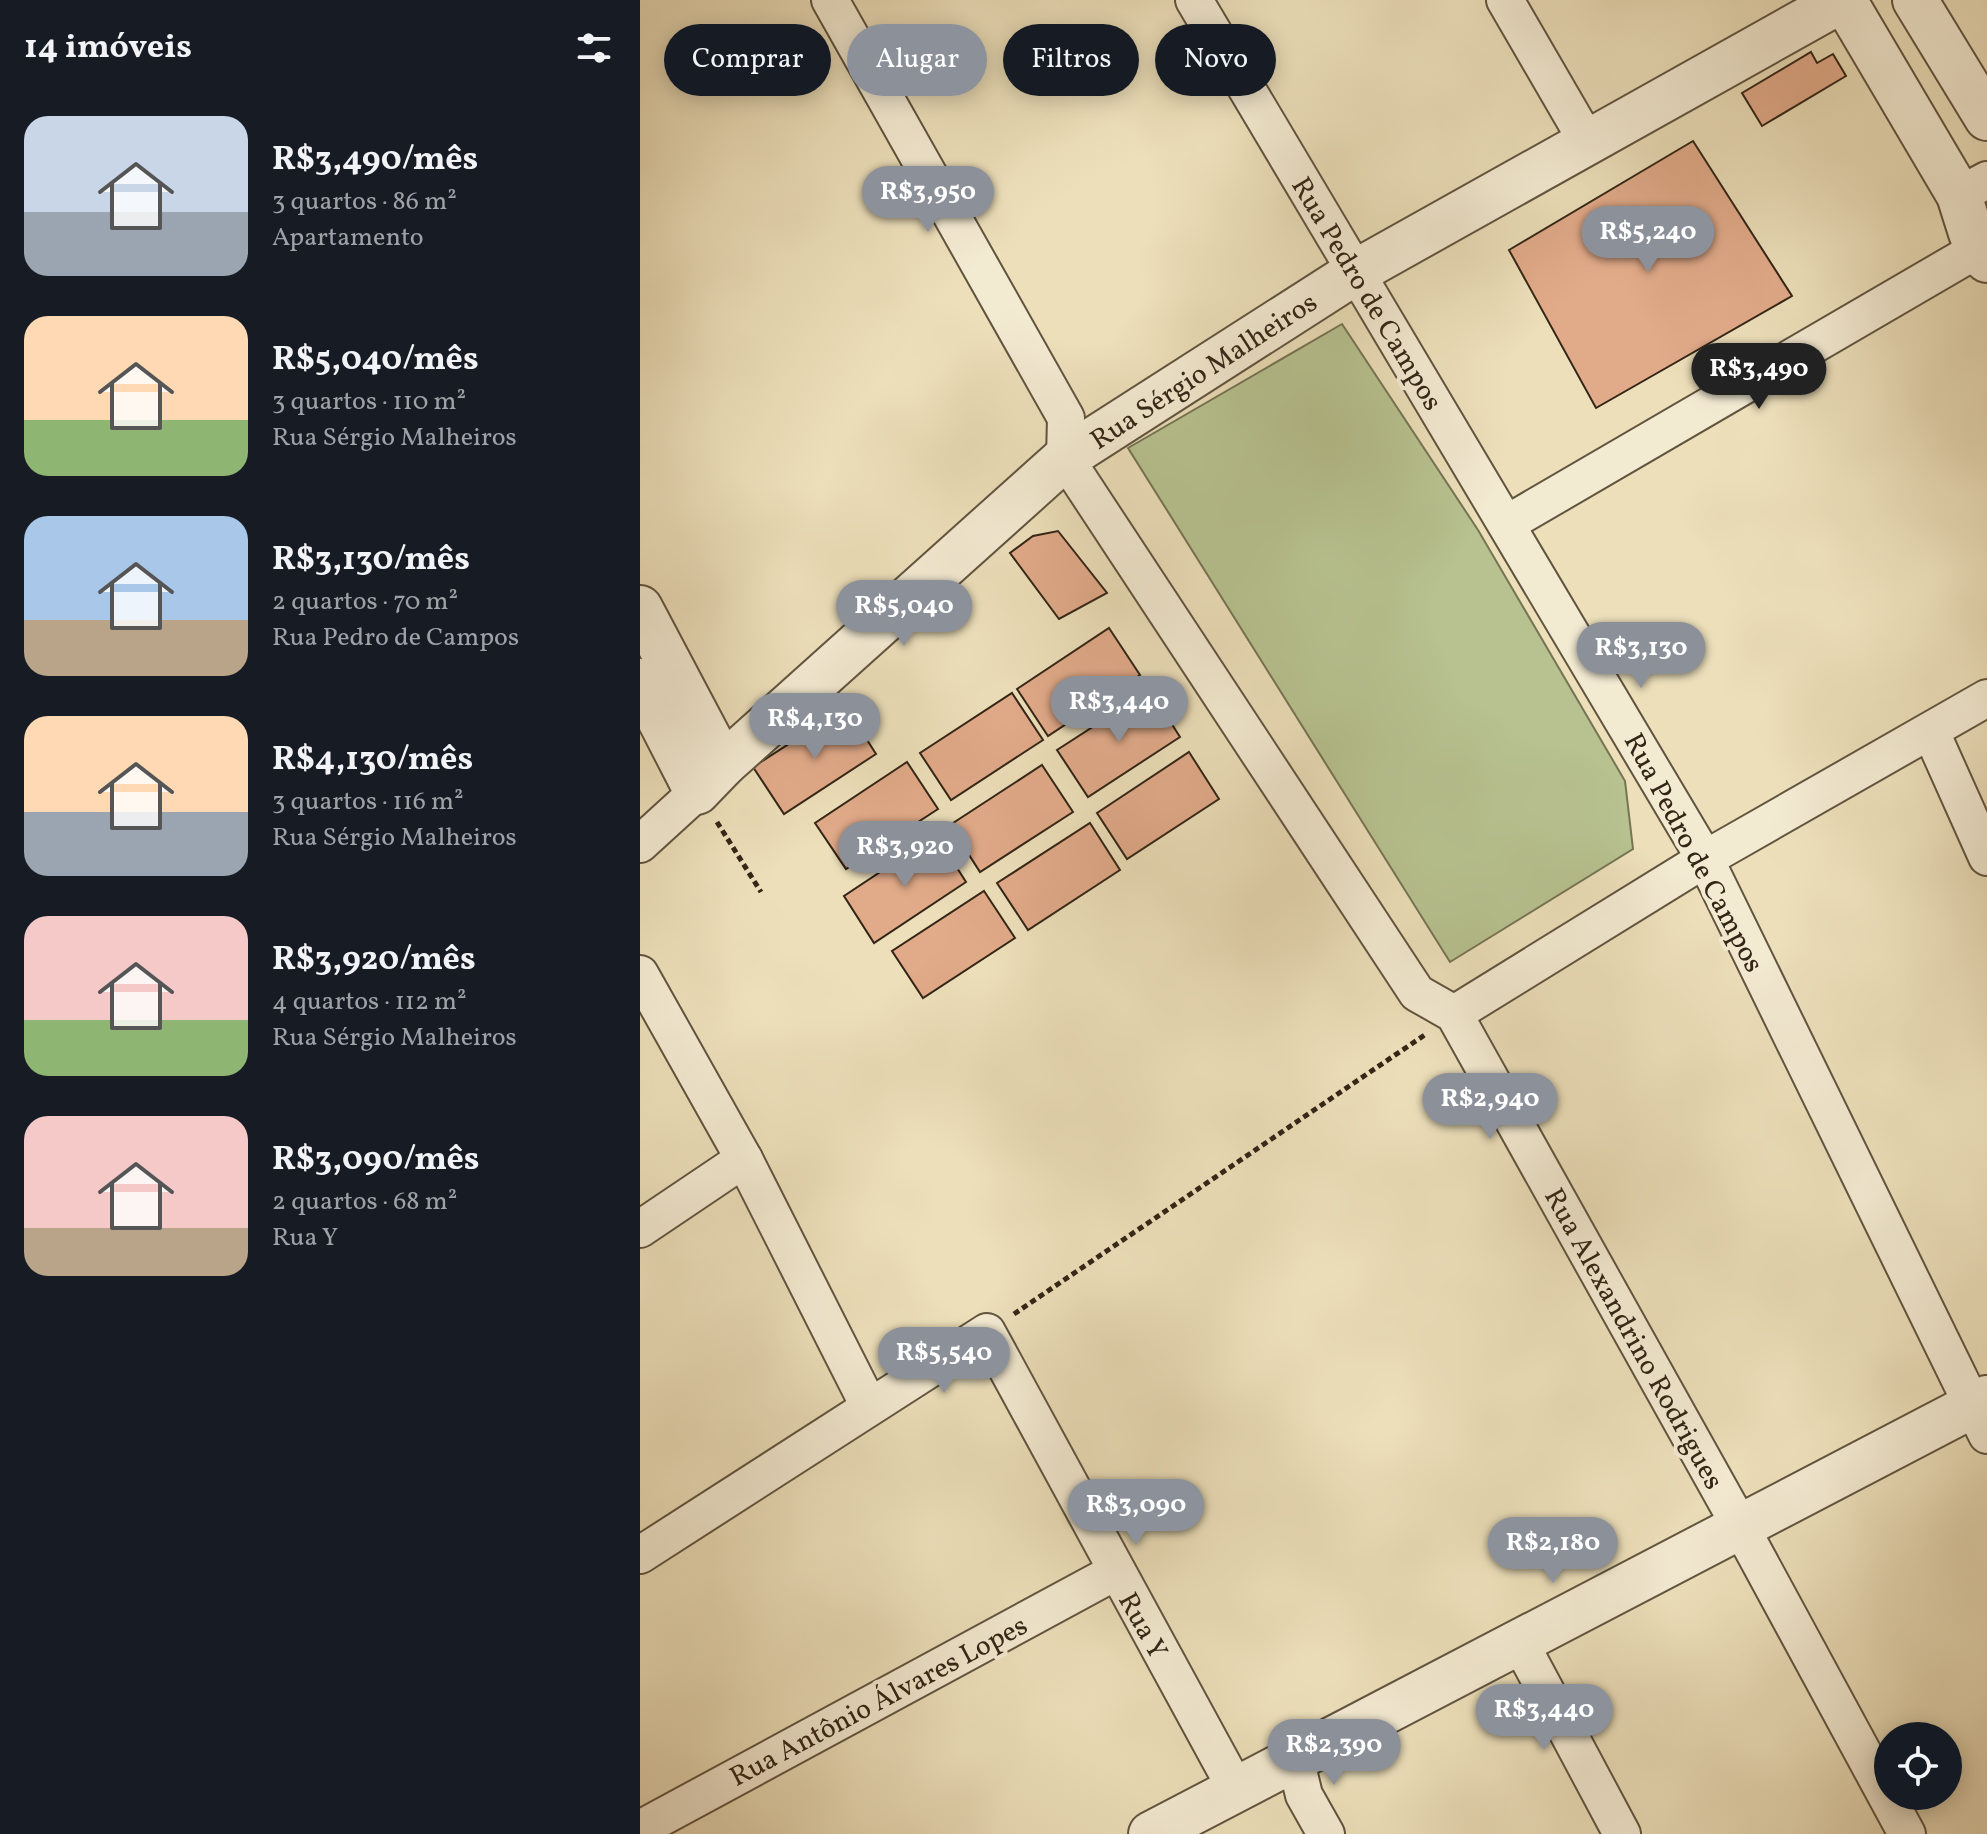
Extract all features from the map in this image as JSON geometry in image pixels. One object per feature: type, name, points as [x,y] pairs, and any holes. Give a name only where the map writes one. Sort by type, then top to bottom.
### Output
[{"type":"street","points":[[830,0],[1066,418],[1065,458],[1417,993],[1454,1014],[1705,859],[1987,698]]},
{"type":"street","name":"Rua Pedro de Campos","points":[[1194,0],[1354,273],[1508,523],[1705,859],[1982,1413]]},
{"type":"street","points":[[1505,0],[1588,143]]},
{"type":"street","points":[[1508,523],[1984,254],[1973,188],[1843,0]]},
{"type":"street","name":"Rua Sérgio Malheiros","points":[[640,844],[713,794],[1065,458],[1354,273],[1843,0]]},
{"type":"street","points":[[1915,0],[1987,118]]},
{"type":"street","points":[[640,608],[713,794]]},
{"type":"street","points":[[640,681],[713,794]]},
{"type":"street","points":[[1931,732],[1987,857]]},
{"type":"street","points":[[640,974],[744,1159],[869,1406]]},
{"type":"street","name":"Rua Alexandrino Rodrigues","points":[[1454,1014],[1740,1526],[1907,1834]]},
{"type":"street","points":[[640,1229],[744,1159]]},
{"type":"street","points":[[640,1555],[987,1332]]},
{"type":"street","name":"Rua Y","points":[[987,1332],[1115,1572],[1236,1789]]},
{"type":"street","points":[[1151,1834],[1740,1526],[1982,1413]]},
{"type":"street","name":"Rua Antônio Álvares Lopes","points":[[640,1829],[1115,1572]]},
{"type":"street","points":[[1519,1641],[1622,1834]]},
{"type":"street","points":[[1295,1758],[1304,1795],[1326,1834]]},
{"type":"path","points":[[713,794],[761,892]]},
{"type":"path","points":[[987,1332],[1454,1014]]},
{"type":"green space","points":[[1342,324],[1478,530],[1625,781],[1633,849],[1450,962],[1128,448]]},
{"type":"building","points":[[1811,52],[1817,63],[1833,54],[1846,76],[1762,126],[1742,93]]},
{"type":"building","points":[[1693,141],[1792,296],[1596,408],[1509,250]]},
{"type":"building","points":[[1058,531],[1107,593],[1059,619],[1010,553],[1033,536]]},
{"type":"building","points":[[1109,628],[1140,675],[1048,736],[1017,689]]},
{"type":"building","points":[[1150,690],[1180,737],[1088,797],[1057,750]]},
{"type":"building","points":[[1012,693],[1043,740],[951,800],[920,753]]},
{"type":"building","points":[[846,707],[876,754],[784,814],[753,767]]},
{"type":"building","points":[[1189,752],[1219,799],[1127,859],[1097,813]]},
{"type":"building","points":[[907,762],[938,809],[846,869],[815,823]]},
{"type":"building","points":[[1042,765],[1073,812],[980,872],[950,825]]},
{"type":"building","points":[[1090,823],[1120,870],[1028,930],[997,883]]},
{"type":"building","points":[[936,835],[966,882],[874,943],[844,896]]},
{"type":"building","points":[[984,891],[1015,938],[923,998],[892,951]]}]
